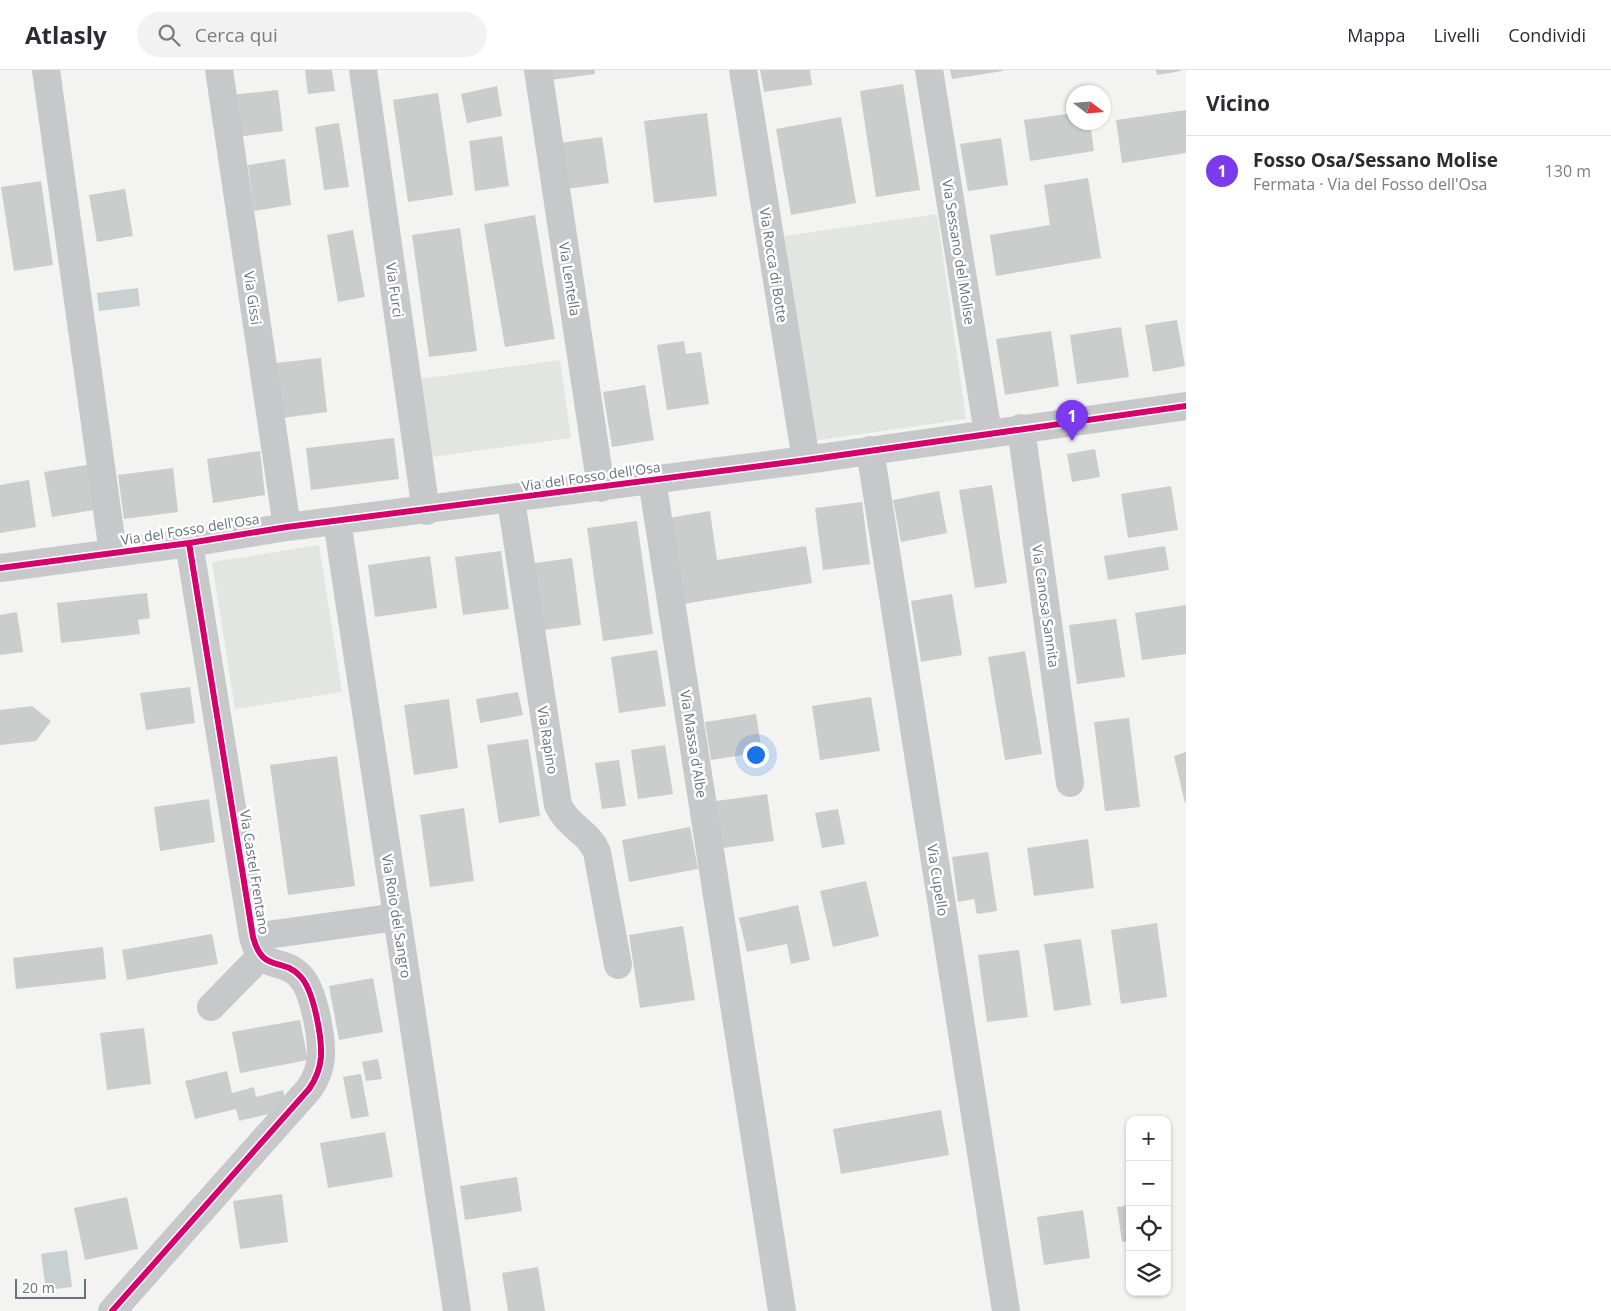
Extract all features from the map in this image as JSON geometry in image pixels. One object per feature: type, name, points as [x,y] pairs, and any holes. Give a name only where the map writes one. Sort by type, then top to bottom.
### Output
[{"type":"street","points":[[46,70],[113,553]]},
{"type":"street","name":"Via Gissi","points":[[219,70],[287,527]]},
{"type":"street","name":"Via Furci","points":[[363,70],[426,511]]},
{"type":"street","name":"Via Lentella","points":[[538,70],[601,488]]},
{"type":"street","name":"Via Rocca di Botte","points":[[743,70],[806,460]]},
{"type":"street","name":"Via Sessano del Molise","points":[[929,70],[988,433]]},
{"type":"street","name":"Via del Fosso dell'Osa","points":[[0,568],[189,543],[287,527],[426,511],[806,460],[1186,406]]},
{"type":"street","name":"Via Canosa Sannita","points":[[1021,428],[1070,783]]},
{"type":"street","name":"Via Cupello","points":[[870,450],[1006,1311]]},
{"type":"street","name":"Via Massa d'Albe","points":[[652,480],[782,1311]]},
{"type":"street","name":"Via Rapino","points":[[511,500],[558,804],[569,824],[589,839],[597,852],[618,965]]},
{"type":"street","name":"Via Roio del Sangro","points":[[337,521],[457,1311]]},
{"type":"street","name":"Via Castel Frentano","points":[[189,543],[257,946]]},
{"type":"street","points":[[211,1007],[257,946],[397,917]]},
{"type":"street","points":[[112,1311],[309,1089],[317,1074],[321,1047],[308,989],[295,972],[267,961],[257,946]]},
{"type":"shaded area","points":[[937,214],[966,419],[813,441],[784,236]]},
{"type":"shaded area","points":[[138,288],[140,306],[99,311],[97,293]]},
{"type":"shaded area","points":[[560,360],[571,438],[431,457],[420,379]]},
{"type":"shaded area","points":[[319,545],[342,692],[235,709],[212,562]]},
{"type":"shaded area","points":[[67,1250],[72,1287],[46,1290],[41,1254]]},
{"type":"building","points":[[305,70],[332,70],[335,91],[308,94]]},
{"type":"building","points":[[550,70],[595,70],[595,74],[551,80]]},
{"type":"building","points":[[760,70],[810,70],[812,85],[764,92]]},
{"type":"building","points":[[950,70],[1003,70],[1003,71],[952,79]]},
{"type":"building","points":[[1156,70],[1181,70],[1181,71],[1157,75]]},
{"type":"building","points":[[903,84],[920,190],[876,197],[860,91]]},
{"type":"building","points":[[497,86],[502,116],[467,123],[461,94]]},
{"type":"building","points":[[278,90],[283,131],[237,137],[231,95]]},
{"type":"building","points":[[438,93],[453,195],[408,202],[393,100]]},
{"type":"building","points":[[1186,110],[1186,153],[1122,163],[1116,120]]},
{"type":"building","points":[[707,113],[717,196],[654,203],[644,121]]},
{"type":"building","points":[[1066,114],[1066,130],[1091,130],[1094,151],[1030,161],[1024,120]]},
{"type":"building","points":[[841,117],[856,203],[791,215],[776,129]]},
{"type":"building","points":[[339,123],[349,187],[324,190],[315,127]]},
{"type":"building","points":[[502,136],[509,186],[475,191],[469,141]]},
{"type":"building","points":[[602,137],[609,183],[567,189],[560,143]]},
{"type":"building","points":[[1001,138],[1008,185],[968,191],[960,144]]},
{"type":"building","points":[[285,159],[291,205],[254,211],[248,165]]},
{"type":"building","points":[[1088,178],[1101,258],[996,276],[990,235],[1050,225],[1044,185]]},
{"type":"building","points":[[41,181],[53,265],[14,271],[1,187]]},
{"type":"building","points":[[125,189],[133,236],[97,242],[89,195]]},
{"type":"building","points":[[535,215],[555,339],[505,347],[484,224]]},
{"type":"building","points":[[460,228],[477,351],[429,357],[412,235]]},
{"type":"building","points":[[353,230],[365,297],[338,302],[327,235]]},
{"type":"building","points":[[1177,320],[1185,366],[1153,372],[1145,325]]},
{"type":"building","points":[[1121,327],[1129,377],[1077,384],[1070,335]]},
{"type":"building","points":[[1051,331],[1059,386],[1005,395],[996,339]]},
{"type":"building","points":[[684,341],[686,354],[701,352],[709,404],[667,410],[657,345]]},
{"type":"building","points":[[321,358],[327,412],[283,418],[276,363]]},
{"type":"building","points":[[645,385],[654,440],[612,447],[603,392]]},
{"type":"building","points":[[394,438],[399,479],[311,490],[306,448]]},
{"type":"building","points":[[1095,449],[1100,477],[1072,482],[1067,454]]},
{"type":"building","points":[[260,451],[265,495],[213,503],[207,459]]},
{"type":"building","points":[[93,464],[97,488],[90,489],[94,510],[52,517],[44,472]]},
{"type":"building","points":[[173,468],[178,512],[124,519],[118,475]]},
{"type":"building","points":[[29,480],[36,527],[0,533],[0,485]]},
{"type":"building","points":[[992,485],[1007,583],[975,588],[959,490]]},
{"type":"building","points":[[1171,486],[1178,530],[1128,538],[1121,494]]},
{"type":"building","points":[[939,491],[947,533],[901,542],[893,500]]},
{"type":"building","points":[[862,502],[870,564],[823,570],[815,508]]},
{"type":"building","points":[[710,511],[717,560],[806,546],[812,583],[683,604],[669,518]]},
{"type":"building","points":[[637,521],[653,634],[603,641],[587,528]]},
{"type":"building","points":[[1165,546],[1169,570],[1108,580],[1104,556]]},
{"type":"building","points":[[501,551],[509,609],[463,615],[455,557]]},
{"type":"building","points":[[430,556],[437,608],[375,617],[368,565]]},
{"type":"building","points":[[572,558],[581,625],[537,631],[528,564]]},
{"type":"building","points":[[147,593],[150,618],[138,620],[140,634],[61,643],[57,603]]},
{"type":"building","points":[[952,594],[962,655],[921,662],[911,601]]},
{"type":"building","points":[[1186,605],[1186,654],[1142,660],[1135,613]]},
{"type":"building","points":[[17,612],[23,652],[0,655],[0,615]]},
{"type":"building","points":[[1116,619],[1125,677],[1077,684],[1069,625]]},
{"type":"building","points":[[657,650],[666,706],[619,713],[611,657]]},
{"type":"building","points":[[1025,651],[1042,754],[1005,760],[988,657]]},
{"type":"building","points":[[190,687],[195,723],[146,730],[140,693]]},
{"type":"building","points":[[518,692],[523,715],[480,723],[476,699]]},
{"type":"building","points":[[871,697],[880,751],[820,760],[812,706]]},
{"type":"building","points":[[449,699],[458,768],[414,775],[404,705]]},
{"type":"building","points":[[32,706],[51,721],[36,741],[0,745],[0,710]]},
{"type":"building","points":[[756,714],[762,752],[711,760],[705,722]]},
{"type":"building","points":[[1129,718],[1140,807],[1105,811],[1094,722]]},
{"type":"building","points":[[528,739],[540,816],[499,823],[487,745]]},
{"type":"building","points":[[665,745],[673,794],[638,799],[631,750]]},
{"type":"building","points":[[1186,752],[1186,802],[1185,803],[1174,756]]},
{"type":"building","points":[[337,756],[355,886],[288,895],[270,765]]},
{"type":"building","points":[[619,760],[626,806],[602,809],[595,763]]},
{"type":"building","points":[[767,794],[774,841],[723,848],[716,801]]},
{"type":"building","points":[[209,799],[215,842],[160,851],[154,807]]},
{"type":"building","points":[[464,808],[474,881],[430,887],[420,815]]},
{"type":"building","points":[[838,809],[845,844],[822,848],[815,813]]},
{"type":"building","points":[[690,827],[698,869],[629,882],[622,840]]},
{"type":"building","points":[[1088,839],[1094,888],[1034,896],[1027,848]]},
{"type":"building","points":[[988,852],[997,911],[977,914],[974,899],[958,902],[952,857]]},
{"type":"building","points":[[866,881],[879,936],[833,947],[820,891]]},
{"type":"building","points":[[798,905],[810,960],[791,964],[787,944],[747,952],[739,918]]},
{"type":"building","points":[[1157,923],[1167,997],[1121,1004],[1111,930]]},
{"type":"building","points":[[683,926],[695,1000],[640,1008],[629,935]]},
{"type":"building","points":[[212,934],[218,964],[127,980],[122,950]]},
{"type":"building","points":[[1081,939],[1091,1005],[1054,1011],[1044,944]]},
{"type":"building","points":[[103,947],[106,979],[16,989],[13,958]]},
{"type":"building","points":[[1019,950],[1028,1017],[987,1022],[978,955]]},
{"type":"building","points":[[373,978],[383,1032],[339,1040],[329,986]]},
{"type":"building","points":[[300,1020],[308,1060],[240,1073],[232,1032]]},
{"type":"building","points":[[144,1028],[151,1084],[107,1090],[100,1033]]},
{"type":"building","points":[[378,1059],[382,1079],[366,1081],[362,1062]]},
{"type":"building","points":[[227,1071],[232,1093],[254,1087],[256,1097],[283,1090],[286,1102],[277,1112],[239,1121],[236,1109],[195,1119],[185,1081]]},
{"type":"building","points":[[361,1074],[369,1116],[351,1119],[343,1077]]},
{"type":"building","points":[[941,1110],[949,1155],[841,1174],[833,1129]]},
{"type":"building","points":[[385,1132],[393,1177],[328,1188],[320,1143]]},
{"type":"building","points":[[517,1177],[522,1211],[465,1220],[460,1186]]},
{"type":"building","points":[[282,1194],[288,1242],[240,1249],[233,1201]]},
{"type":"building","points":[[127,1197],[138,1249],[85,1260],[74,1208]]},
{"type":"building","points":[[1126,1206],[1126,1241],[1122,1242],[1117,1207]]},
{"type":"building","points":[[1083,1210],[1090,1258],[1044,1265],[1037,1217]]},
{"type":"building","points":[[538,1267],[545,1311],[508,1311],[502,1273]]},
{"type":"cycle path","points":[[0,568],[189,543],[287,527],[806,460],[1186,406]]},
{"type":"cycle path","points":[[112,1311],[309,1089],[317,1074],[321,1057],[316,1015],[305,983],[293,970],[273,963],[262,956],[253,937],[189,543]]},
{"type":"place","name":"Fosso Osa/Sessano Molise","points":[[1072,441]]}]
